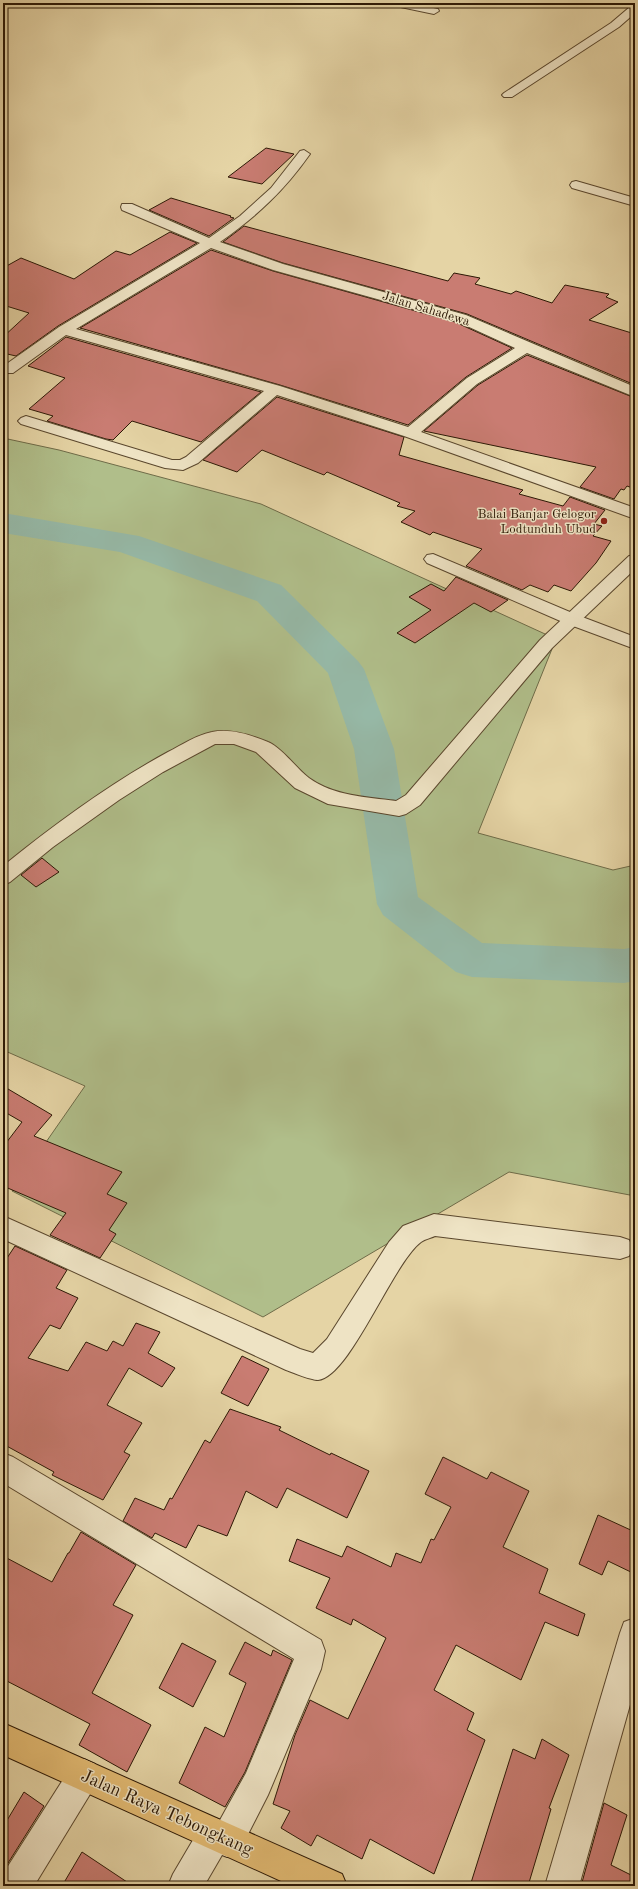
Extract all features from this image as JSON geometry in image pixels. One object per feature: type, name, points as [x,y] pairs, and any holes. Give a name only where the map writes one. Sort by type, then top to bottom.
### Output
[{"type":"main road","name":"Jalan Raya Tebongkang","points":[[3,1739],[330,1886]]},
{"type":"street","points":[[395,3],[434,11]]},
{"type":"street","points":[[508,95],[615,24],[635,8]]},
{"type":"street","points":[[615,24],[628,27]]},
{"type":"street","points":[[5,371],[64,330],[210,243],[245,219],[275,191],[304,154]]},
{"type":"street","points":[[576,185],[635,202]]},
{"type":"street","name":"Jalan Sahadewa","points":[[127,207],[210,243],[278,267],[460,318],[635,392]]},
{"type":"street","points":[[64,330],[275,389],[410,433],[635,514]]},
{"type":"street","points":[[410,433],[472,381],[526,347]]},
{"type":"street","points":[[26,421],[170,465],[184,465],[192,460],[275,389]]},
{"type":"street","points":[[433,559],[571,619],[635,643]]},
{"type":"street","points":[[3,878],[46,842],[112,795],[156,767],[202,742],[214,738],[235,738],[263,747],[302,783],[335,799],[400,809],[413,800],[546,644],[635,560]]},
{"type":"street","points":[[3,1227],[296,1362],[318,1368],[336,1348],[398,1250],[412,1234],[434,1225],[620,1248]]},
{"type":"street","points":[[3,1467],[310,1651],[306,1669],[257,1784],[221,1838],[185,1886]]},
{"type":"street","points":[[562,1886],[635,1633]]},
{"type":"street","points":[[15,1886],[84,1775]]},
{"type":"green space","points":[[3,438],[59,450],[261,504],[556,639],[478,833],[613,870],[635,865],[635,1196],[509,1172],[263,1317],[12,1191],[85,1086],[3,1050]]},
{"type":"building","points":[[266,148],[294,154],[262,184],[228,177]]},
{"type":"building","points":[[171,198],[234,218],[209,236],[149,210]]},
{"type":"building","points":[[244,226],[448,281],[454,273],[480,278],[475,284],[511,294],[516,291],[552,303],[565,285],[609,294],[606,297],[618,302],[589,320],[635,334],[635,385],[467,314],[283,263],[223,242]]},
{"type":"building","points":[[170,232],[197,243],[58,326],[16,356],[3,353],[3,337],[29,313],[3,305],[3,268],[21,258],[74,279],[116,251],[130,255]]},
{"type":"building","points":[[211,250],[273,271],[455,322],[512,348],[466,377],[408,425],[280,385],[80,328]]},
{"type":"building","points":[[66,337],[261,392],[201,442],[132,421],[113,440],[106,439],[47,421],[53,416],[29,409],[65,378],[28,366]]},
{"type":"building","points":[[527,355],[635,398],[635,489],[627,486],[624,490],[621,489],[614,499],[580,487],[596,467],[424,431],[478,385]]},
{"type":"building","points":[[277,397],[404,437],[399,455],[523,490],[519,494],[563,506],[570,497],[605,510],[594,524],[602,526],[593,536],[611,541],[596,563],[571,591],[554,585],[548,592],[530,585],[522,590],[466,566],[482,549],[433,532],[430,535],[401,522],[415,511],[397,506],[400,503],[327,472],[324,475],[262,450],[237,472],[203,460]]},
{"type":"building","points":[[456,577],[508,600],[491,612],[474,603],[415,643],[397,633],[431,610],[409,597],[431,584],[444,591]]},
{"type":"building","points":[[42,858],[59,872],[36,887],[21,875]]},
{"type":"building","points":[[3,1086],[52,1115],[34,1136],[122,1172],[107,1194],[127,1203],[109,1230],[116,1234],[100,1258],[50,1235],[66,1213],[3,1186],[3,1147],[22,1122],[3,1111]]},
{"type":"building","points":[[15,1246],[67,1270],[56,1288],[78,1298],[60,1329],[50,1325],[28,1358],[68,1371],[86,1342],[107,1351],[113,1341],[123,1346],[136,1323],[160,1332],[148,1353],[175,1368],[162,1387],[129,1368],[107,1405],[142,1423],[124,1452],[130,1455],[103,1500],[52,1475],[54,1472],[3,1444],[3,1264]]},
{"type":"building","points":[[242,1356],[269,1369],[248,1406],[221,1393]]},
{"type":"building","points":[[230,1409],[281,1427],[279,1430],[330,1455],[331,1453],[369,1471],[347,1518],[287,1488],[277,1508],[246,1491],[227,1536],[198,1525],[186,1548],[155,1533],[152,1538],[123,1521],[135,1498],[164,1510],[170,1498],[172,1499],[205,1440],[210,1443]]},
{"type":"building","points":[[443,1457],[487,1479],[491,1472],[529,1491],[503,1547],[548,1569],[539,1593],[585,1614],[578,1636],[545,1622],[521,1680],[456,1645],[434,1690],[474,1713],[467,1730],[485,1740],[434,1874],[370,1839],[362,1859],[317,1835],[311,1846],[281,1828],[290,1811],[273,1804],[295,1735],[310,1700],[348,1719],[386,1638],[353,1619],[351,1625],[316,1608],[330,1578],[289,1561],[297,1539],[342,1557],[347,1546],[391,1567],[396,1553],[421,1563],[431,1539],[434,1540],[451,1507],[425,1494]]},
{"type":"building","points":[[598,1515],[635,1532],[635,1574],[608,1561],[602,1575],[579,1564]]},
{"type":"building","points":[[81,1532],[136,1565],[113,1605],[133,1615],[92,1693],[151,1725],[127,1772],[79,1745],[90,1724],[3,1679],[3,1556],[52,1582]]},
{"type":"building","points":[[245,1642],[271,1656],[273,1650],[292,1660],[245,1772],[225,1807],[179,1783],[205,1727],[224,1737],[246,1683],[229,1674]]},
{"type":"building","points":[[182,1643],[216,1661],[193,1707],[159,1688]]},
{"type":"building","points":[[542,1739],[569,1755],[549,1808],[551,1809],[528,1886],[470,1886],[513,1749],[535,1759]]},
{"type":"building","points":[[24,1792],[44,1806],[3,1871],[3,1827]]},
{"type":"building","points":[[604,1803],[627,1815],[611,1865],[635,1877],[635,1886],[581,1886]]},
{"type":"building","points":[[82,1852],[133,1886],[62,1886]]},
{"type":"waterway","points":[[3,523],[127,543],[269,593],[345,669],[374,749],[398,904],[472,960],[624,966],[635,964]]},
{"type":"place","name":"Balai Banjar Gelogor Lodtunduh Ubud","points":[[604,521]]}]
